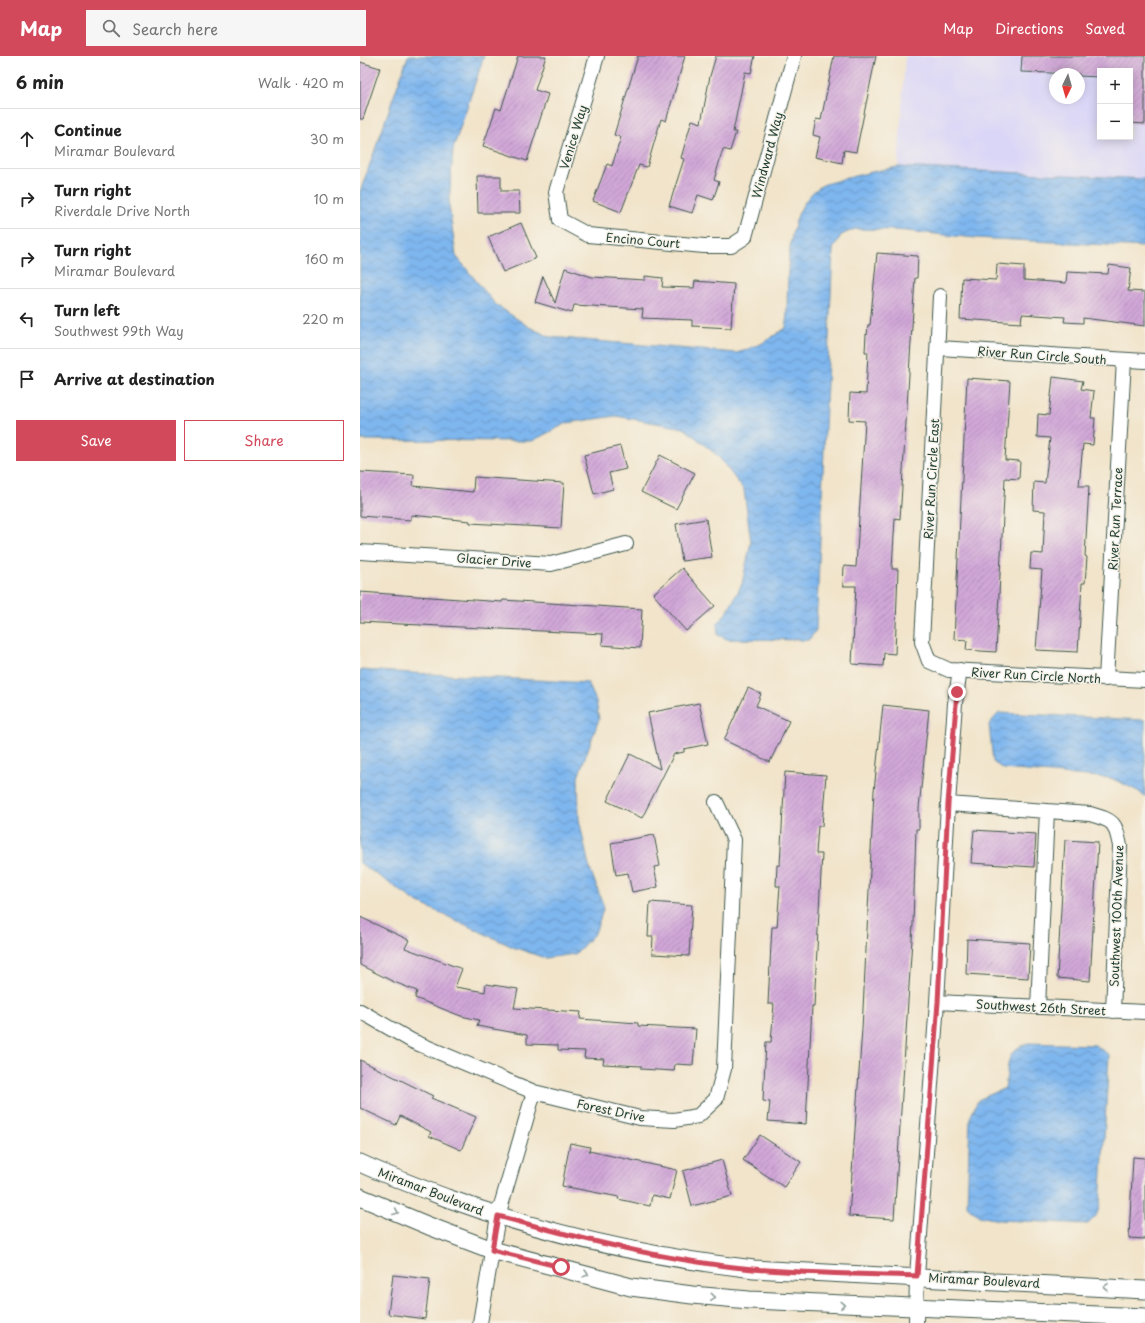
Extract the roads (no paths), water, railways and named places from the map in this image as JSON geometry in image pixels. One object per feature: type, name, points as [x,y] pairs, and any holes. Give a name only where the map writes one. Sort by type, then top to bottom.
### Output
[{"type":"street","name":"Venice Way","points":[[560,220],[556,192],[597,56]]},
{"type":"street","name":"Windward Way","points":[[731,246],[745,237],[794,56]]},
{"type":"street","name":"Encino Court","points":[[560,220],[588,234],[704,246],[731,246]]},
{"type":"street","name":"River Run Circle East","points":[[929,661],[922,642],[939,348],[940,296]]},
{"type":"street","name":"River Run Circle South","points":[[939,348],[1145,361]]},
{"type":"street","name":"River Run Terrace","points":[[1106,679],[1124,360]]},
{"type":"street","name":"Glacier Drive","points":[[360,552],[551,564],[626,544]]},
{"type":"street","name":"River Run Circle North","points":[[929,661],[949,670],[1145,680]]},
{"type":"street","points":[[916,1316],[917,1276],[938,1002],[948,804],[955,703],[960,670]]},
{"type":"street","name":"Forest Drive","points":[[360,1011],[412,1041],[534,1092],[640,1118],[674,1120],[698,1116],[716,1099],[724,1069],[734,840],[716,802]]},
{"type":"street","name":"Southwest 100th Avenue","points":[[948,804],[1090,814],[1110,820],[1116,829],[1120,846],[1113,1011]]},
{"type":"street","points":[[1038,1007],[1047,811]]},
{"type":"street","name":"Southwest 26th Street","points":[[938,1002],[1145,1012]]},
{"type":"street","points":[[480,1323],[498,1216],[534,1092]]},
{"type":"street","name":"Miramar Boulevard","points":[[360,1163],[387,1176],[498,1216],[596,1243],[714,1265],[754,1269],[917,1276],[1145,1290]]},
{"type":"street","points":[[360,1197],[429,1226],[492,1250],[631,1287],[692,1295],[916,1316],[1145,1318]]},
{"type":"water","points":[[408,56],[484,56],[453,149],[449,205],[456,256],[495,304],[529,327],[550,337],[737,353],[761,344],[786,328],[788,271],[793,231],[799,213],[808,198],[825,184],[898,167],[1145,179],[1145,247],[976,238],[896,230],[855,229],[841,235],[833,249],[816,630],[809,640],[727,639],[718,635],[717,624],[728,611],[742,584],[751,542],[744,490],[718,456],[684,428],[616,416],[567,423],[532,441],[360,440],[360,192]]},
{"type":"water","points":[[360,670],[588,683],[596,701],[599,719],[578,777],[579,819],[589,866],[604,907],[595,933],[575,954],[545,958],[513,947],[417,902],[360,863]]},
{"type":"water","points":[[999,713],[1145,720],[1145,797],[1138,791],[1111,778],[1003,769],[993,762],[989,724]]},
{"type":"water","points":[[1028,1043],[1095,1045],[1109,1055],[1100,1206],[1096,1216],[1088,1224],[999,1220],[979,1216],[967,1206],[970,1118],[978,1100],[1005,1088],[1011,1055],[1020,1046]]}]
